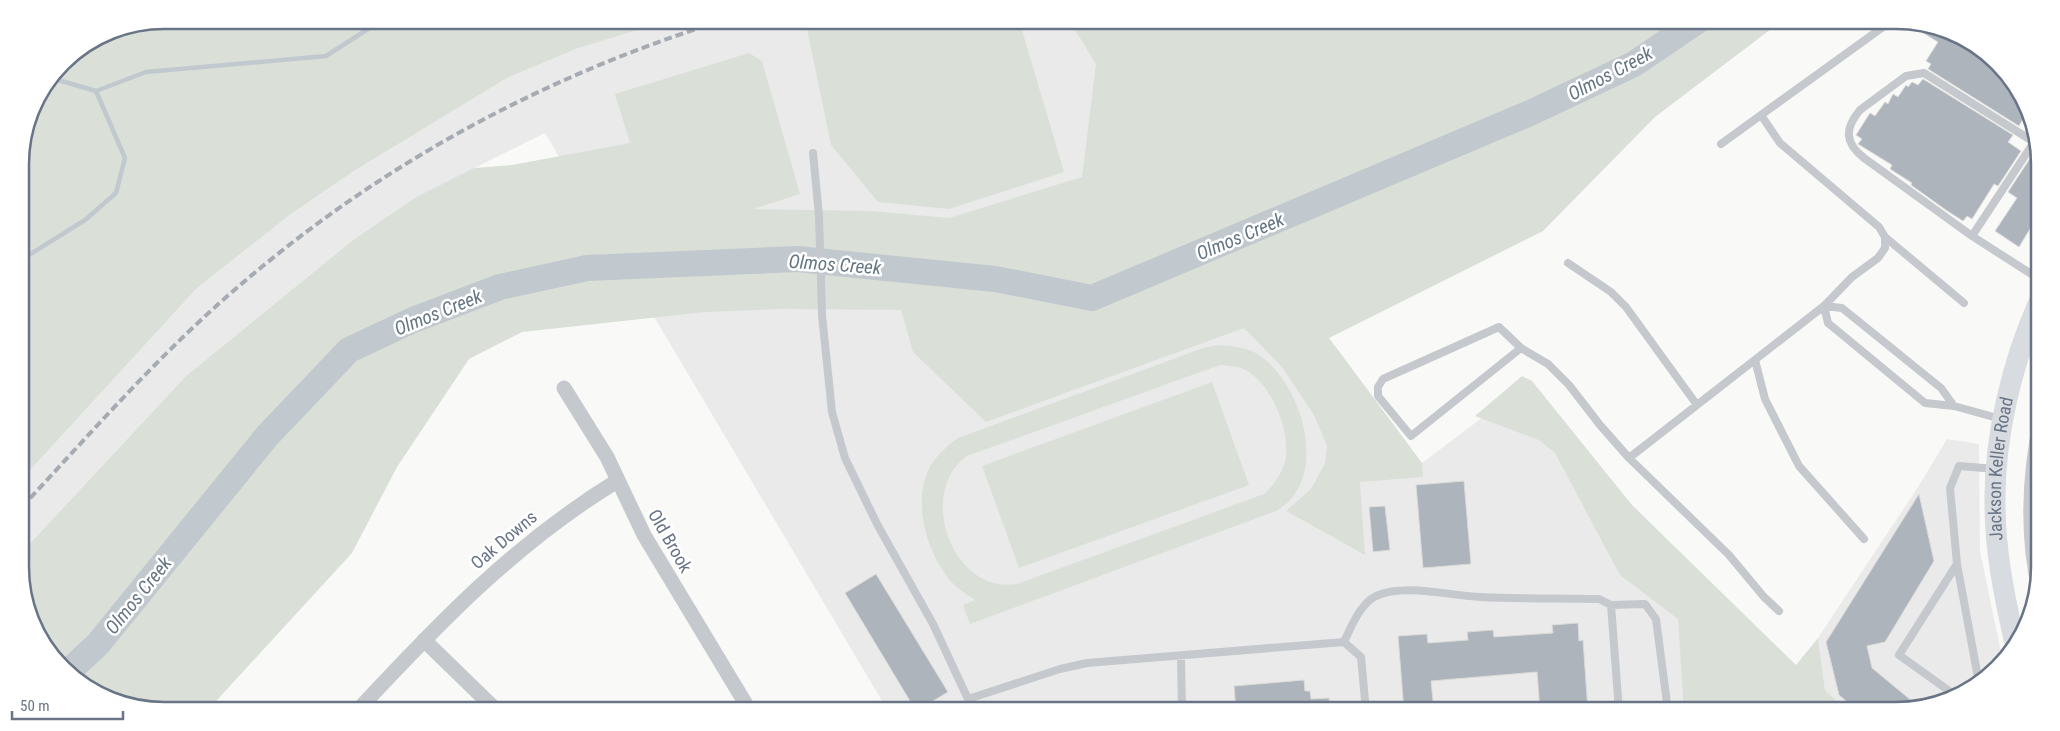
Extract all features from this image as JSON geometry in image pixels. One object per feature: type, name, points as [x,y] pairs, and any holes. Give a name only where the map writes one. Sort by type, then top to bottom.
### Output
[{"type":"main road","name":"Jackson Keller Road","points":[[2013,634],[1998,554],[1995,503],[2003,420],[2020,352],[2031,323]]},
{"type":"street","name":"Old Brook","points":[[564,388],[607,457],[644,535],[745,702]]},
{"type":"street","name":"Oak Downs","points":[[365,702],[491,573],[527,543],[589,498],[617,481]]},
{"type":"street","points":[[424,640],[489,702]]},
{"type":"lane","points":[[1721,144],[1880,29]]},
{"type":"lane","points":[[2028,136],[1924,73],[1906,76],[1871,101],[1853,118],[1847,132],[1848,139],[1856,152],[1972,236],[2031,274]]},
{"type":"lane","points":[[1761,116],[1780,143],[1879,227],[1885,237],[1964,303]]},
{"type":"lane","points":[[1972,236],[2030,147]]},
{"type":"lane","points":[[813,153],[819,216],[822,315],[832,412],[845,458],[877,524],[933,624],[969,702]]},
{"type":"lane","points":[[1629,458],[1824,306],[1852,278],[1878,258],[1885,248],[1885,237]]},
{"type":"lane","points":[[1568,263],[1611,292],[1626,307],[1697,405]]},
{"type":"lane","points":[[1824,306],[1828,323],[1925,403],[1954,406],[2003,420]]},
{"type":"lane","points":[[1824,306],[1842,308],[1940,388],[1954,406]]},
{"type":"lane","points":[[1521,348],[1411,436],[1378,396],[1378,387],[1383,379],[1499,327],[1521,348],[1548,364],[1569,385],[1629,458],[1729,555],[1764,597],[1779,611]]},
{"type":"lane","points":[[1755,360],[1765,399],[1799,466],[1864,539]]},
{"type":"lane","points":[[2031,451],[2027,508],[2031,570]]},
{"type":"lane","points":[[1978,675],[1957,564],[1950,488],[1959,466],[1997,470]]},
{"type":"lane","points":[[1949,691],[1899,654],[1957,564]]},
{"type":"lane","points":[[1344,642],[1363,607],[1374,597],[1388,592],[1407,590],[1480,597],[1599,599],[1611,605],[1645,604],[1656,619],[1667,702]]},
{"type":"lane","points":[[1611,605],[1618,702]]},
{"type":"lane","points":[[968,699],[1060,669],[1087,663],[1181,657],[1344,642],[1361,657],[1365,702]]},
{"type":"lane","points":[[1181,657],[1182,702]]},
{"type":"shaded area","points":[[163,29],[641,29],[576,49],[507,78],[354,171],[291,214],[197,288],[29,471],[29,155],[31,137],[39,112],[51,89],[68,68],[89,51],[120,36],[137,31]]},
{"type":"shaded area","points":[[641,29],[1140,29],[1329,338],[1422,463],[1516,392],[1681,598],[1693,702],[883,702],[545,133],[416,197],[353,240],[186,376],[29,544],[29,471],[197,288],[291,214],[354,171],[507,78],[576,49]]},
{"type":"shaded area","points":[[807,29],[1022,29],[1064,172],[949,209],[878,202],[831,145]]},
{"type":"shaded area","points":[[1075,29],[1771,29],[1655,117],[1543,231],[1329,338],[1422,463],[1423,477],[1360,482],[1365,555],[1286,511],[1311,489],[1325,463],[1327,446],[1314,415],[1282,367],[1244,328],[986,422],[913,352],[901,310],[783,309],[705,312],[522,332],[469,359],[397,467],[352,553],[215,702],[155,702],[137,700],[120,695],[89,680],[62,656],[51,642],[36,611],[31,594],[29,544],[186,376],[353,240],[416,197],[474,168],[512,165],[630,143],[615,94],[749,53],[762,61],[800,194],[753,209],[871,211],[949,218],[1082,177],[1096,64]]},
{"type":"shaded area","points":[[1218,345],[1250,350],[1273,367],[1285,383],[1295,402],[1302,422],[1306,443],[1306,464],[1301,483],[1291,499],[1276,511],[970,624],[963,605],[975,600],[956,586],[946,575],[932,551],[924,522],[922,492],[925,478],[937,457],[958,438],[1203,348]],"holes":[[[1220,365],[1240,368],[1253,375],[1270,396],[1282,423],[1285,437],[1285,462],[1277,479],[1264,494],[1017,584],[994,583],[975,574],[959,558],[948,538],[943,515],[944,493],[952,472],[967,456]]]},
{"type":"shaded area","points":[[1522,376],[1532,381],[1632,505],[1796,665],[1818,638],[1825,690],[1837,702],[1683,702],[1678,619],[1620,575],[1555,453],[1539,440],[1475,416]]},
{"type":"shaded area","points":[[1212,382],[1249,485],[1019,568],[982,466]]},
{"type":"shaded area","points":[[1947,439],[1979,444],[1980,551],[2001,652],[1992,663],[1971,680],[1940,695],[1923,700],[1905,702],[1837,702],[1825,691],[1818,638],[1920,484]]},
{"type":"building","points":[[1920,31],[1940,36],[1964,47],[1992,68],[2013,96],[2021,112],[2023,118],[2019,126],[1928,69],[1931,64],[1926,61],[1938,42]]},
{"type":"building","points":[[1923,79],[2013,135],[2008,142],[2021,151],[1998,186],[1994,184],[1972,219],[1967,216],[1963,221],[1946,210],[1911,185],[1912,183],[1890,169],[1892,165],[1858,144],[1862,139],[1856,135],[1870,113],[1875,116],[1885,102],[1888,104],[1893,94],[1898,97],[1906,85],[1908,87],[1912,82],[1918,85]]},
{"type":"building","points":[[2031,157],[2031,227],[2019,247],[1995,231],[2017,198],[2008,192]]},
{"type":"building","points":[[1464,481],[1471,564],[1423,568],[1416,485]]},
{"type":"building","points":[[1919,494],[1934,561],[1885,642],[1867,646],[1872,668],[1912,701],[1847,702],[1839,695],[1826,642]]},
{"type":"building","points":[[1385,506],[1390,550],[1373,552],[1369,507]]},
{"type":"building","points":[[876,574],[948,692],[931,702],[911,702],[845,593]]},
{"type":"building","points":[[1578,623],[1579,641],[1583,640],[1587,702],[1539,702],[1537,672],[1431,681],[1433,702],[1403,702],[1398,636],[1427,634],[1428,643],[1468,640],[1467,632],[1493,630],[1494,637],[1553,633],[1552,625]]},
{"type":"building","points":[[1304,680],[1305,691],[1310,691],[1311,699],[1329,698],[1329,702],[1235,702],[1234,686]]},
{"type":"waterway","points":[[58,80],[96,91],[146,72],[326,56],[368,29]]},
{"type":"waterway","name":"Olmos Creek","points":[[73,667],[98,644],[267,436],[349,350],[413,320],[500,287],[587,268],[797,259],[995,279],[1092,298],[1530,113],[1634,64],[1686,29]]},
{"type":"waterway","points":[[29,255],[85,220],[116,193],[125,158],[96,91]]},
{"type":"railway","points":[[29,499],[124,397],[204,317],[287,246],[344,204],[464,130],[526,98],[590,69],[697,29]]}]
